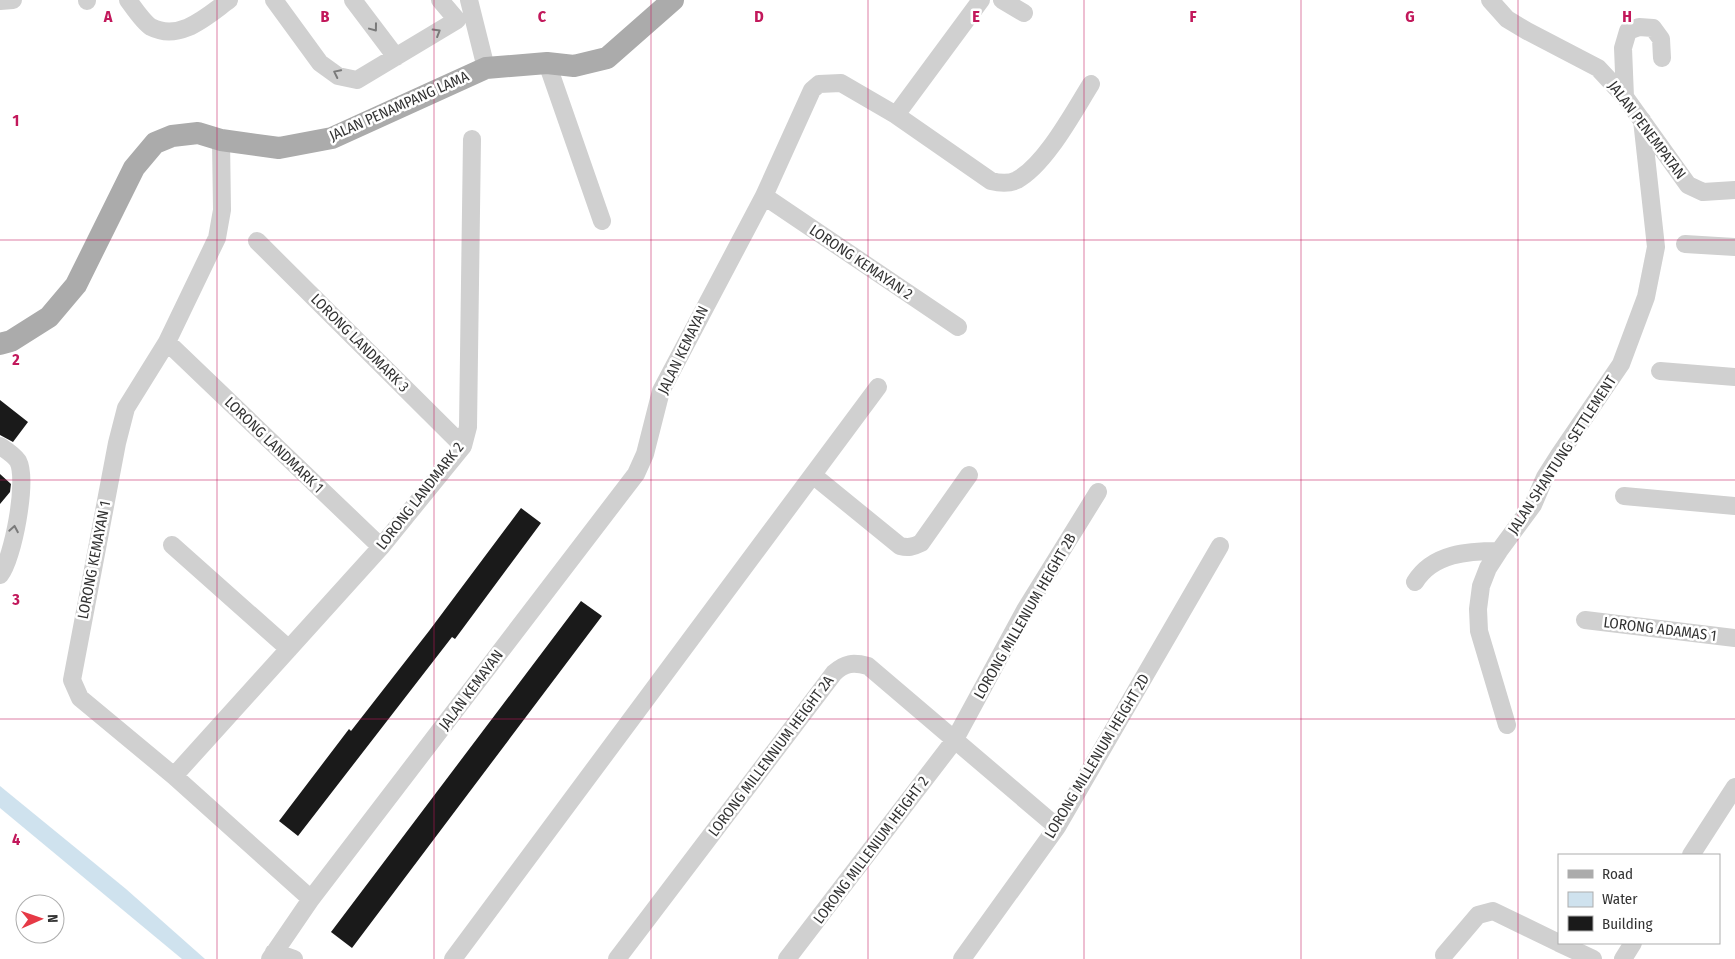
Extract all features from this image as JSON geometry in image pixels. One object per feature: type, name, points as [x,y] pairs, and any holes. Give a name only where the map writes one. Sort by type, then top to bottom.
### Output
[{"type":"main road","name":"JALAN PENAMPANG LAMA","points":[[0,344],[11,341],[48,317],[76,285],[134,168],[155,143],[172,136],[198,133],[221,140],[279,148],[332,138],[486,68],[548,63],[574,66],[607,58],[673,0]]},
{"type":"street","points":[[0,1],[13,0]]},
{"type":"street","points":[[128,0],[151,27],[176,32],[198,23],[229,0]]},
{"type":"street","points":[[274,0],[320,63],[338,76],[357,80],[457,20],[440,0]]},
{"type":"street","points":[[353,0],[396,57]]},
{"type":"street","points":[[469,0],[486,68]]},
{"type":"street","points":[[896,115],[981,0]]},
{"type":"street","points":[[1002,0],[1024,13]]},
{"type":"street","name":"JALAN PENEMPATAN","points":[[1490,0],[1507,19],[1526,31],[1598,68],[1625,97],[1688,185],[1703,192],[1735,190]]},
{"type":"street","points":[[1625,97],[1623,48],[1628,31],[1639,27],[1653,28],[1661,38],[1662,58]]},
{"type":"street","points":[[548,63],[602,221]]},
{"type":"street","name":"JALAN KEMAYAN","points":[[272,956],[311,899],[636,474],[645,454],[661,391],[764,196],[812,90],[820,84],[841,83],[896,115],[991,181],[1001,184],[1017,180],[1044,156],[1091,84]]},
{"type":"street","name":"JALAN SHANTUNG SETTLEMENT","points":[[1507,725],[1481,640],[1478,617],[1481,586],[1499,550],[1524,520],[1559,454],[1621,364],[1646,298],[1656,247],[1642,120]]},
{"type":"street","name":"LORONG LANDMARK 2","points":[[174,776],[381,547],[463,446],[468,427],[472,139]]},
{"type":"street","name":"LORONG KEMAYAN 1","points":[[221,140],[222,210],[217,238],[168,342],[135,391],[126,408],[72,680],[80,698],[174,776],[311,899]]},
{"type":"street","name":"LORONG KEMAYAN 2","points":[[764,196],[958,327]]},
{"type":"street","name":"LORONG LANDMARK 3","points":[[258,241],[463,446]]},
{"type":"street","points":[[1684,244],[1735,247]]},
{"type":"street","name":"LORONG LANDMARK 1","points":[[168,342],[381,547]]},
{"type":"street","points":[[1660,371],[1735,377]]},
{"type":"street","points":[[453,959],[814,476],[878,387]]},
{"type":"street","points":[[0,446],[18,460],[22,474],[10,554],[0,575]]},
{"type":"street","points":[[814,476],[900,546],[906,548],[914,547],[921,543],[969,475]]},
{"type":"street","name":"LORONG MILLENIUM HEIGHT 2B","points":[[954,741],[1025,610],[1098,492]]},
{"type":"street","points":[[1624,496],[1735,506]]},
{"type":"street","points":[[172,545],[288,648]]},
{"type":"street","name":"LORONG MILLENIUM HEIGHT 2D","points":[[962,959],[1057,827],[1220,546]]},
{"type":"street","points":[[1415,582],[1428,566],[1454,554],[1499,550]]},
{"type":"street","name":"LORONG ADAMAS 1","points":[[1585,620],[1735,638]]},
{"type":"street","name":"LORONG MILLENNIUM HEIGHT 2A","points":[[617,959],[834,673],[842,666],[858,663],[868,666],[954,741]]},
{"type":"street","points":[[954,741],[1057,827]]},
{"type":"street","name":"LORONG MILLENIUM HEIGHT 2","points":[[787,959],[954,741]]},
{"type":"street","points":[[1692,854],[1735,787]]},
{"type":"street","points":[[1444,955],[1478,915],[1493,911],[1558,943]]},
{"type":"street","points":[[1561,944],[1593,959]]},
{"type":"street","points":[[1623,959],[1632,944]]},
{"type":"street","points":[[272,956],[294,959]]},
{"type":"water","points":[[0,786],[126,889],[205,959],[182,959],[0,808]]},
{"type":"building","points":[[0,400],[28,422],[13,442],[0,435]]},
{"type":"building","points":[[0,474],[11,484],[10,492],[0,504]]},
{"type":"building","points":[[521,508],[541,523],[455,639],[452,637],[298,836],[279,821],[349,729],[351,731],[429,631]]},
{"type":"building","points":[[581,601],[602,616],[352,948],[331,932]]}]
